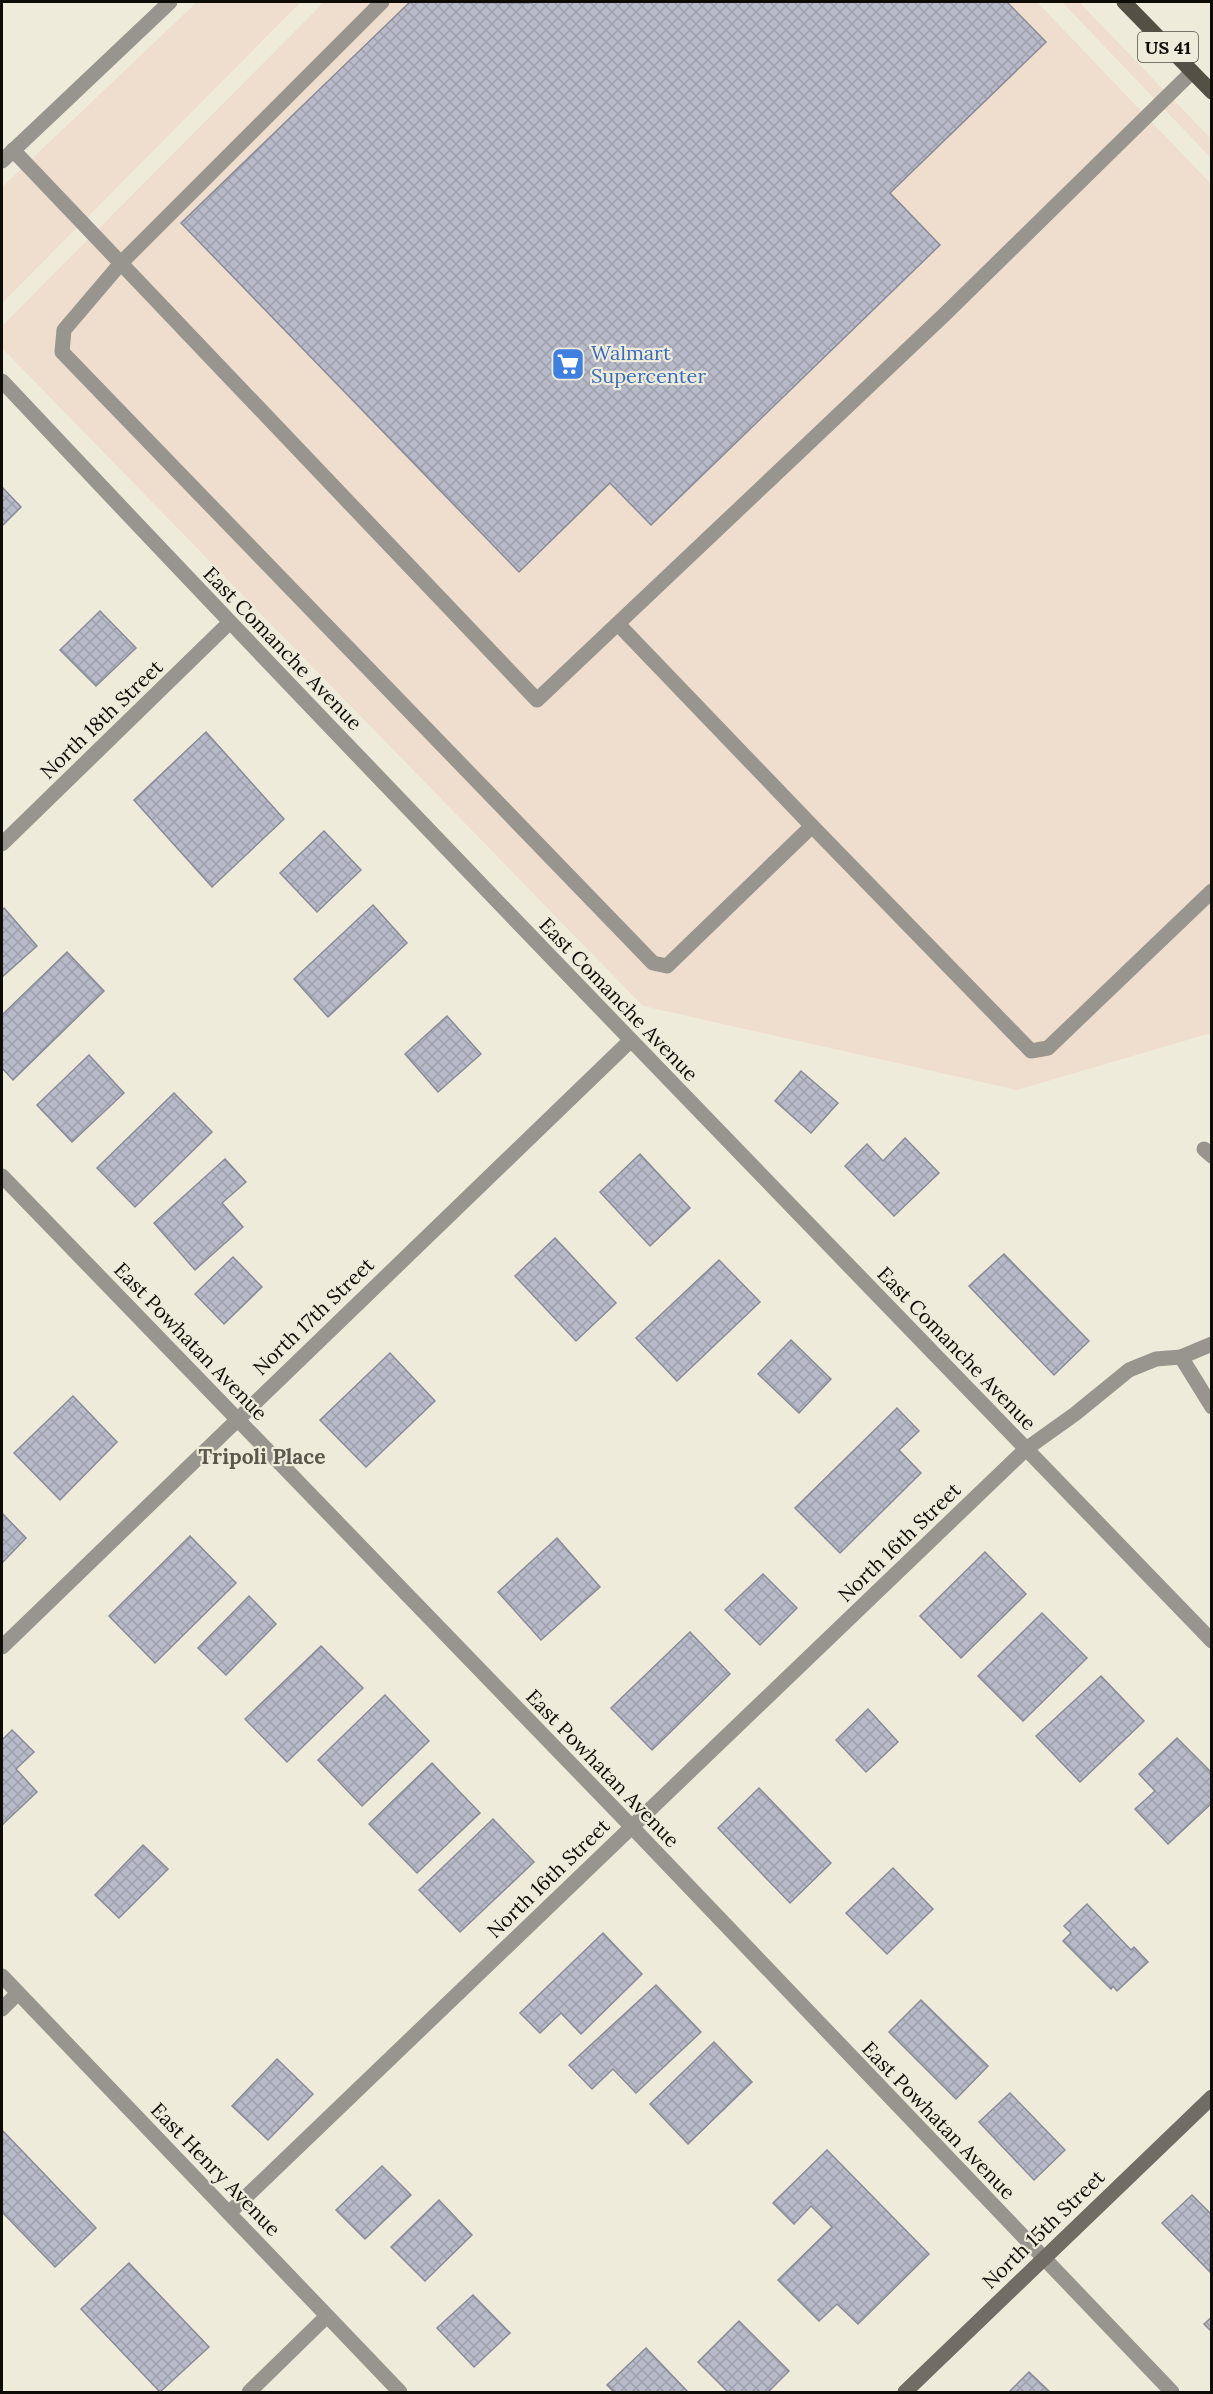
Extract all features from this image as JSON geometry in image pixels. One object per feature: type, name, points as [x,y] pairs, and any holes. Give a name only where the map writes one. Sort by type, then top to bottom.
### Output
[{"type":"main road","name":"US 41","points":[[1125,2],[1212,92]]},
{"type":"street","points":[[170,2],[7,155],[121,263],[537,700],[944,315],[1192,72]]},
{"type":"street","points":[[382,2],[121,263],[64,330],[62,352],[653,963],[667,966],[812,826]]},
{"type":"street","name":"East Comanche Avenue","points":[[2,381],[229,623],[630,1041],[1212,1641]]},
{"type":"street","name":"North 18th Street","points":[[2,844],[229,623]]},
{"type":"street","points":[[618,624],[1031,1051],[1048,1048],[1212,891]]},
{"type":"street","name":"North 17th Street","points":[[2,1647],[630,1041]]},
{"type":"street","name":"East Powhatan Avenue","points":[[2,1176],[632,1827],[1172,2392]]},
{"type":"street","name":"North 16th Street","points":[[229,2213],[1026,1449],[1075,1414],[1129,1370],[1156,1359],[1181,1357],[1212,1344]]},
{"type":"street","points":[[1181,1357],[1212,1407]]},
{"type":"street","name":"East Henry Avenue","points":[[2,1976],[400,2392]]},
{"type":"street","points":[[2,2008],[18,1993]]},
{"type":"street","name":"North 15th Street","points":[[905,2392],[1212,2097]]},
{"type":"street","points":[[249,2392],[327,2316]]},
{"type":"shaded area","points":[[197,2],[301,2],[2,303],[2,187]]},
{"type":"shaded area","points":[[324,2],[1037,2],[1211,184],[1211,1033],[1017,1090],[643,1006],[2,348],[2,326]]},
{"type":"shaded area","points":[[1062,2],[1079,2],[1211,139],[1211,158]]},
{"type":"building","name":"Walmart Supercenter","points":[[410,2],[1007,2],[1046,42],[890,193],[940,245],[651,525],[610,483],[519,572],[181,223]]},
{"type":"building","points":[[2,487],[21,507],[2,526]]},
{"type":"building","points":[[100,611],[136,648],[96,686],[60,650]]},
{"type":"building","points":[[206,732],[284,819],[212,887],[134,800]]},
{"type":"building","points":[[324,831],[361,870],[317,912],[280,873]]},
{"type":"building","points":[[373,905],[407,943],[328,1017],[294,979]]},
{"type":"building","points":[[4,908],[37,946],[2,977],[2,910]]},
{"type":"building","points":[[67,952],[104,991],[13,1080],[2,1068],[2,1015]]},
{"type":"building","points":[[447,1016],[481,1054],[438,1092],[405,1054]]},
{"type":"building","points":[[89,1055],[124,1093],[72,1142],[37,1105]]},
{"type":"building","points":[[801,1071],[838,1103],[811,1133],[775,1101]]},
{"type":"building","points":[[174,1093],[212,1132],[135,1207],[97,1168]]},
{"type":"building","points":[[905,1138],[939,1173],[894,1216],[845,1166],[867,1144],[883,1161]]},
{"type":"building","points":[[640,1154],[690,1208],[650,1246],[600,1192]]},
{"type":"building","points":[[225,1159],[246,1182],[222,1203],[243,1227],[195,1270],[154,1223]]},
{"type":"building","points":[[555,1238],[616,1303],[576,1341],[515,1276]]},
{"type":"building","points":[[1004,1254],[1089,1341],[1054,1375],[969,1286]]},
{"type":"building","points":[[233,1257],[262,1287],[224,1324],[195,1294]]},
{"type":"building","points":[[719,1260],[760,1302],[677,1381],[636,1338]]},
{"type":"building","points":[[791,1340],[831,1379],[799,1413],[758,1374]]},
{"type":"building","points":[[390,1353],[435,1401],[366,1467],[320,1420]]},
{"type":"building","points":[[73,1396],[117,1442],[60,1500],[14,1453]]},
{"type":"building","points":[[897,1408],[919,1431],[899,1450],[921,1473],[840,1553],[795,1508]]},
{"type":"building","points":[[2,1513],[26,1538],[2,1563]]},
{"type":"building","points":[[190,1536],[236,1583],[155,1663],[109,1616]]},
{"type":"building","points":[[557,1538],[600,1587],[541,1640],[498,1592]]},
{"type":"building","points":[[985,1552],[1026,1594],[961,1658],[920,1616]]},
{"type":"building","points":[[763,1574],[797,1608],[760,1645],[725,1610]]},
{"type":"building","points":[[249,1596],[276,1624],[226,1675],[198,1648]]},
{"type":"building","points":[[1042,1613],[1087,1658],[1023,1721],[978,1676]]},
{"type":"building","points":[[690,1632],[730,1674],[652,1750],[611,1708]]},
{"type":"building","points":[[321,1646],[363,1688],[287,1762],[245,1719]]},
{"type":"building","points":[[1101,1676],[1144,1721],[1080,1782],[1036,1736]]},
{"type":"building","points":[[385,1695],[429,1741],[362,1806],[318,1760]]},
{"type":"building","points":[[868,1709],[898,1742],[866,1772],[836,1740]]},
{"type":"building","points":[[12,1730],[34,1752],[16,1769],[37,1792],[2,1825],[2,1740]]},
{"type":"building","points":[[1177,1738],[1212,1773],[1212,1803],[1168,1844],[1135,1809],[1155,1791],[1139,1774]]},
{"type":"building","points":[[432,1763],[480,1813],[417,1873],[369,1824]]},
{"type":"building","points":[[759,1788],[831,1863],[790,1903],[718,1828]]},
{"type":"building","points":[[493,1819],[534,1862],[460,1932],[419,1890]]},
{"type":"building","points":[[143,1845],[168,1869],[119,1918],[95,1895]]},
{"type":"building","points":[[893,1868],[933,1909],[887,1954],[846,1913]]},
{"type":"building","points":[[1087,1904],[1131,1950],[1134,1947],[1148,1962],[1117,1991],[1113,1986],[1111,1989],[1063,1941],[1071,1933],[1064,1926]]},
{"type":"building","points":[[603,1933],[642,1974],[581,2034],[561,2013],[540,2033],[520,2013]]},
{"type":"building","points":[[656,1985],[701,2032],[636,2093],[613,2069],[592,2089],[569,2065]]},
{"type":"building","points":[[921,2000],[988,2066],[956,2099],[889,2032]]},
{"type":"building","points":[[714,2042],[752,2082],[688,2144],[650,2104]]},
{"type":"building","points":[[277,2059],[313,2094],[268,2140],[232,2106]]},
{"type":"building","points":[[1010,2093],[1065,2150],[1034,2180],[979,2122]]},
{"type":"building","points":[[2,2130],[96,2228],[55,2267],[2,2212]]},
{"type":"building","points":[[827,2150],[929,2254],[858,2324],[837,2304],[819,2321],[778,2280],[832,2227],[811,2206],[794,2224],[773,2203]]},
{"type":"building","points":[[382,2166],[411,2195],[365,2239],[336,2210]]},
{"type":"building","points":[[1192,2195],[1212,2215],[1210,2272],[1162,2223]]},
{"type":"building","points":[[439,2200],[472,2235],[425,2281],[391,2247]]},
{"type":"building","points":[[129,2263],[209,2347],[160,2392],[81,2309]]},
{"type":"building","points":[[473,2295],[510,2333],[474,2367],[437,2328]]},
{"type":"building","points":[[1212,2317],[1212,2332],[1204,2324]]},
{"type":"building","points":[[739,2321],[789,2371],[768,2392],[728,2392],[698,2362]]},
{"type":"building","points":[[646,2348],[688,2392],[614,2392],[607,2385]]},
{"type":"building","points":[[1029,2372],[1050,2392],[1009,2392]]},
{"type":"place","name":"Walmart Supercenter","points":[[568,364]]},
{"type":"district","name":"Tripoli Place","points":[[262,1456]]}]
